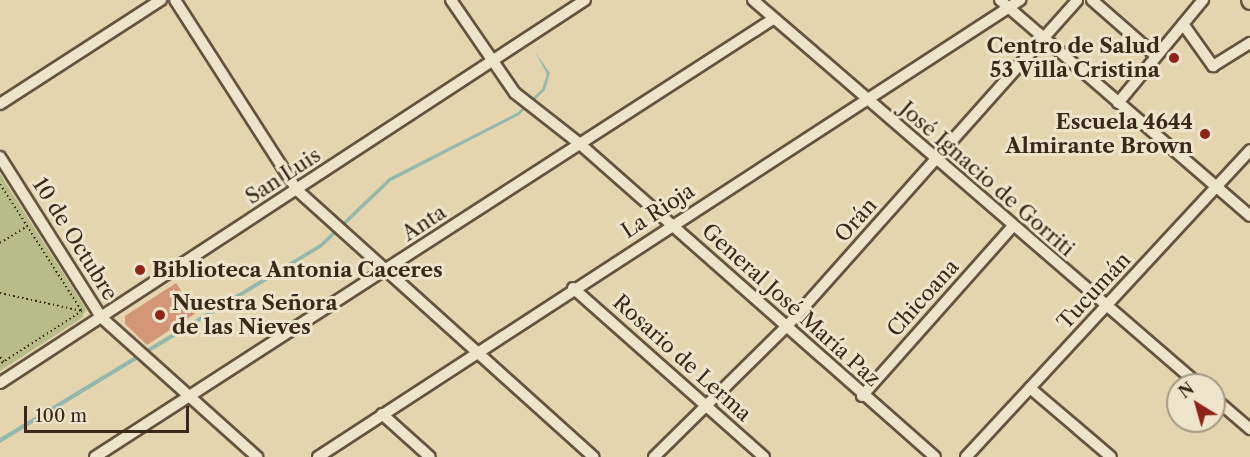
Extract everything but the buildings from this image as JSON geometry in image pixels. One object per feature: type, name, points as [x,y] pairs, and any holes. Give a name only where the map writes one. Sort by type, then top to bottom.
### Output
[{"type":"street","points":[[0,104],[161,0]]},
{"type":"street","points":[[175,0],[297,190],[385,272],[594,457]]},
{"type":"street","name":"General José María Paz","points":[[451,0],[515,93],[580,144],[788,326],[862,396],[935,457]]},
{"type":"street","name":"San Luis","points":[[0,382],[585,0]]},
{"type":"street","name":"José Ignacio de Gorriti","points":[[753,0],[1012,227],[1185,373]]},
{"type":"street","name":"La Rioja","points":[[318,457],[573,288],[672,226],[1004,4],[1020,0]]},
{"type":"street","name":"Orán","points":[[654,457],[704,405],[788,326],[1077,0]]},
{"type":"street","points":[[1092,0],[1156,56]]},
{"type":"street","points":[[1118,103],[1203,0]]},
{"type":"street","points":[[1004,4],[1250,216]]},
{"type":"street","name":"Anta","points":[[95,457],[774,19]]},
{"type":"street","points":[[1183,24],[1213,66],[1250,43]]},
{"type":"street","name":"Tucumán","points":[[966,457],[1250,150]]},
{"type":"street","name":"10 de Octubre","points":[[0,157],[101,317],[257,457]]},
{"type":"street","name":"Chicoana","points":[[862,396],[1012,227]]},
{"type":"street","name":"Rosario de Lerma","points":[[573,288],[765,457]]},
{"type":"street","points":[[1030,388],[1111,457]]},
{"type":"street","points":[[1226,408],[1250,429]]},
{"type":"street","points":[[382,414],[430,457]]},
{"type":"path","points":[[0,184],[82,311]]},
{"type":"path","points":[[0,243],[27,226]]},
{"type":"path","points":[[0,293],[82,311]]},
{"type":"path","points":[[0,357],[2,363],[82,311]]},
{"type":"green space","points":[[0,174],[86,309],[82,318],[0,371]]},
{"type":"water","points":[[535,52],[550,73],[545,90],[519,115],[391,181],[322,247],[0,443],[0,438],[320,244],[389,178],[517,113],[542,89],[547,74]]},
{"type":"place","name":"Centro de Salud 53 Villa Cristina","points":[[1174,58]]},
{"type":"place","name":"Escuela 4644 Almirante Brown","points":[[1205,134]]},
{"type":"place","name":"Biblioteca Antonia Caceres","points":[[140,270]]},
{"type":"place","name":"Nuestra Señora de las Nieves","points":[[160,315]]}]
